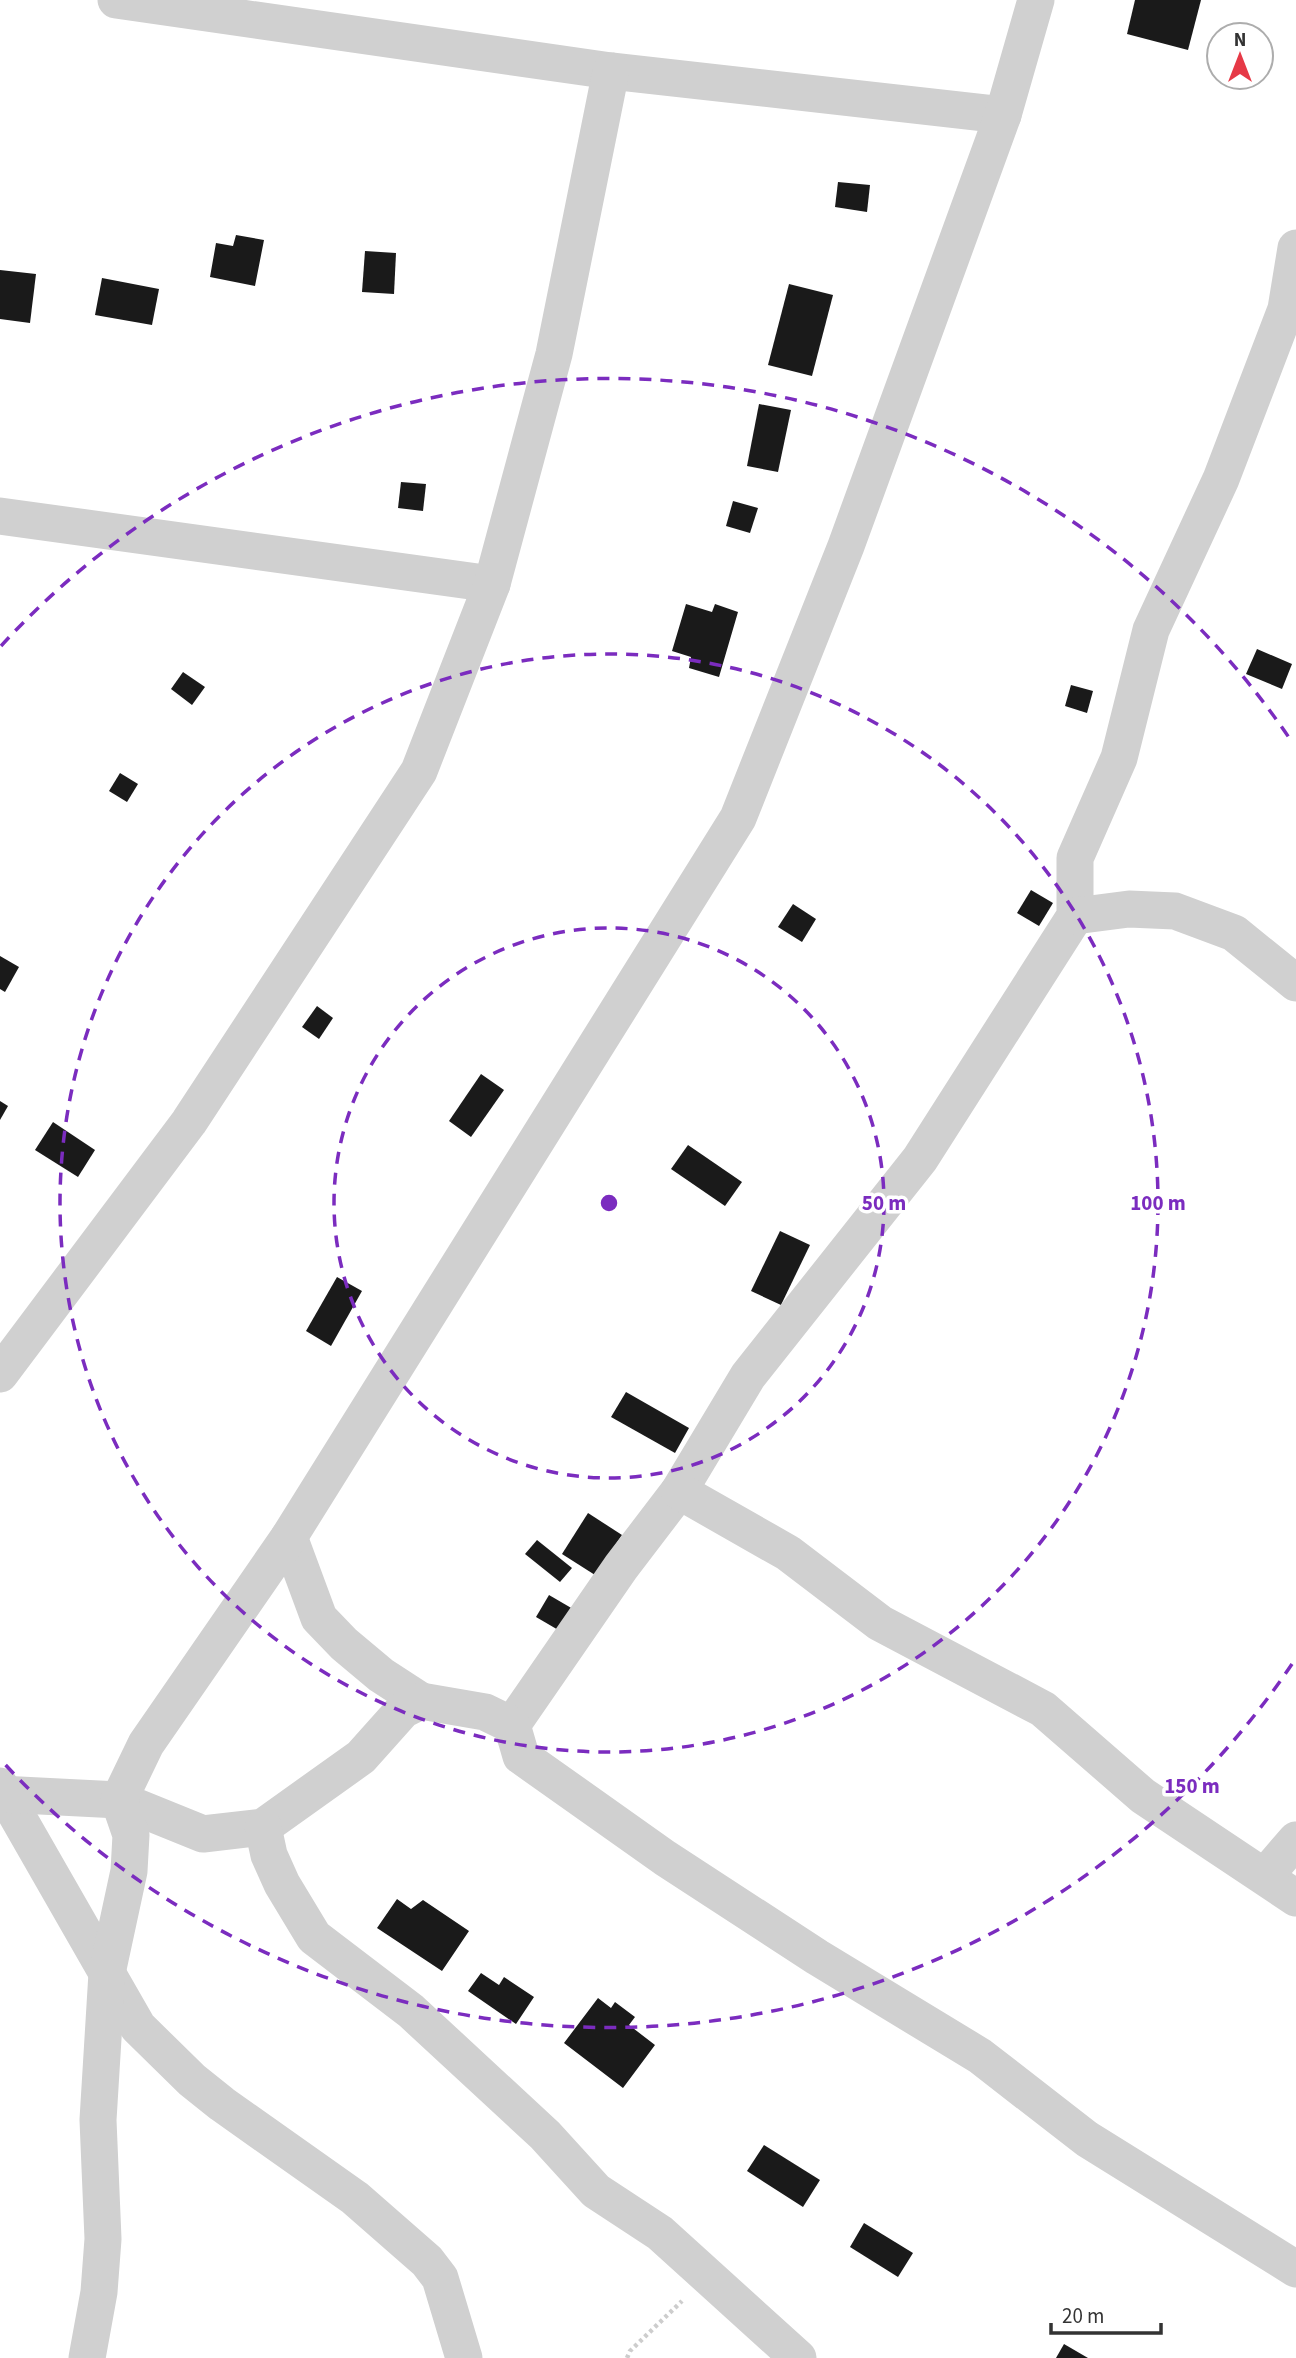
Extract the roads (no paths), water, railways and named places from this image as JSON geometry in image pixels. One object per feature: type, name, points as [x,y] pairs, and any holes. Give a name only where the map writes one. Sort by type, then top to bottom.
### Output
[{"type":"street","points":[[116,0],[611,71],[1003,116]]},
{"type":"street","points":[[87,2358],[96,2313],[103,2239],[98,2120],[107,1973],[129,1871],[131,1835],[119,1800],[146,1744],[289,1537],[738,818],[846,546],[1003,116],[1036,0]]},
{"type":"street","points":[[0,1374],[189,1122],[419,771],[492,584],[554,354],[611,71]]},
{"type":"street","points":[[512,1725],[621,1567],[679,1491],[748,1376],[920,1159],[1075,916],[1075,858],[1118,758],[1151,631],[1221,479],[1291,311],[1296,248]]},
{"type":"street","points":[[0,516],[492,584]]},
{"type":"street","points":[[1075,916],[1129,909],[1175,911],[1234,933],[1296,984]]},
{"type":"street","points":[[679,1491],[788,1553],[880,1623],[1043,1709],[1143,1796],[1296,1898]]},
{"type":"street","points":[[289,1537],[319,1618],[344,1644],[381,1675],[421,1701],[485,1712],[512,1725],[522,1756],[665,1858],[817,1957],[980,2056],[1087,2138],[1296,2269]]},
{"type":"street","points":[[2,1791],[119,1800],[203,1834],[263,1827],[361,1757],[403,1710],[421,1701]]},
{"type":"street","points":[[2,1791],[138,2027],[222,2105],[355,2198],[427,2261],[439,2278],[464,2358]]},
{"type":"street","points":[[263,1827],[278,1874],[314,1937],[411,2011],[545,2135],[596,2191],[660,2233],[798,2358]]},
{"type":"street","points":[[1265,1877],[1296,1840]]}]
